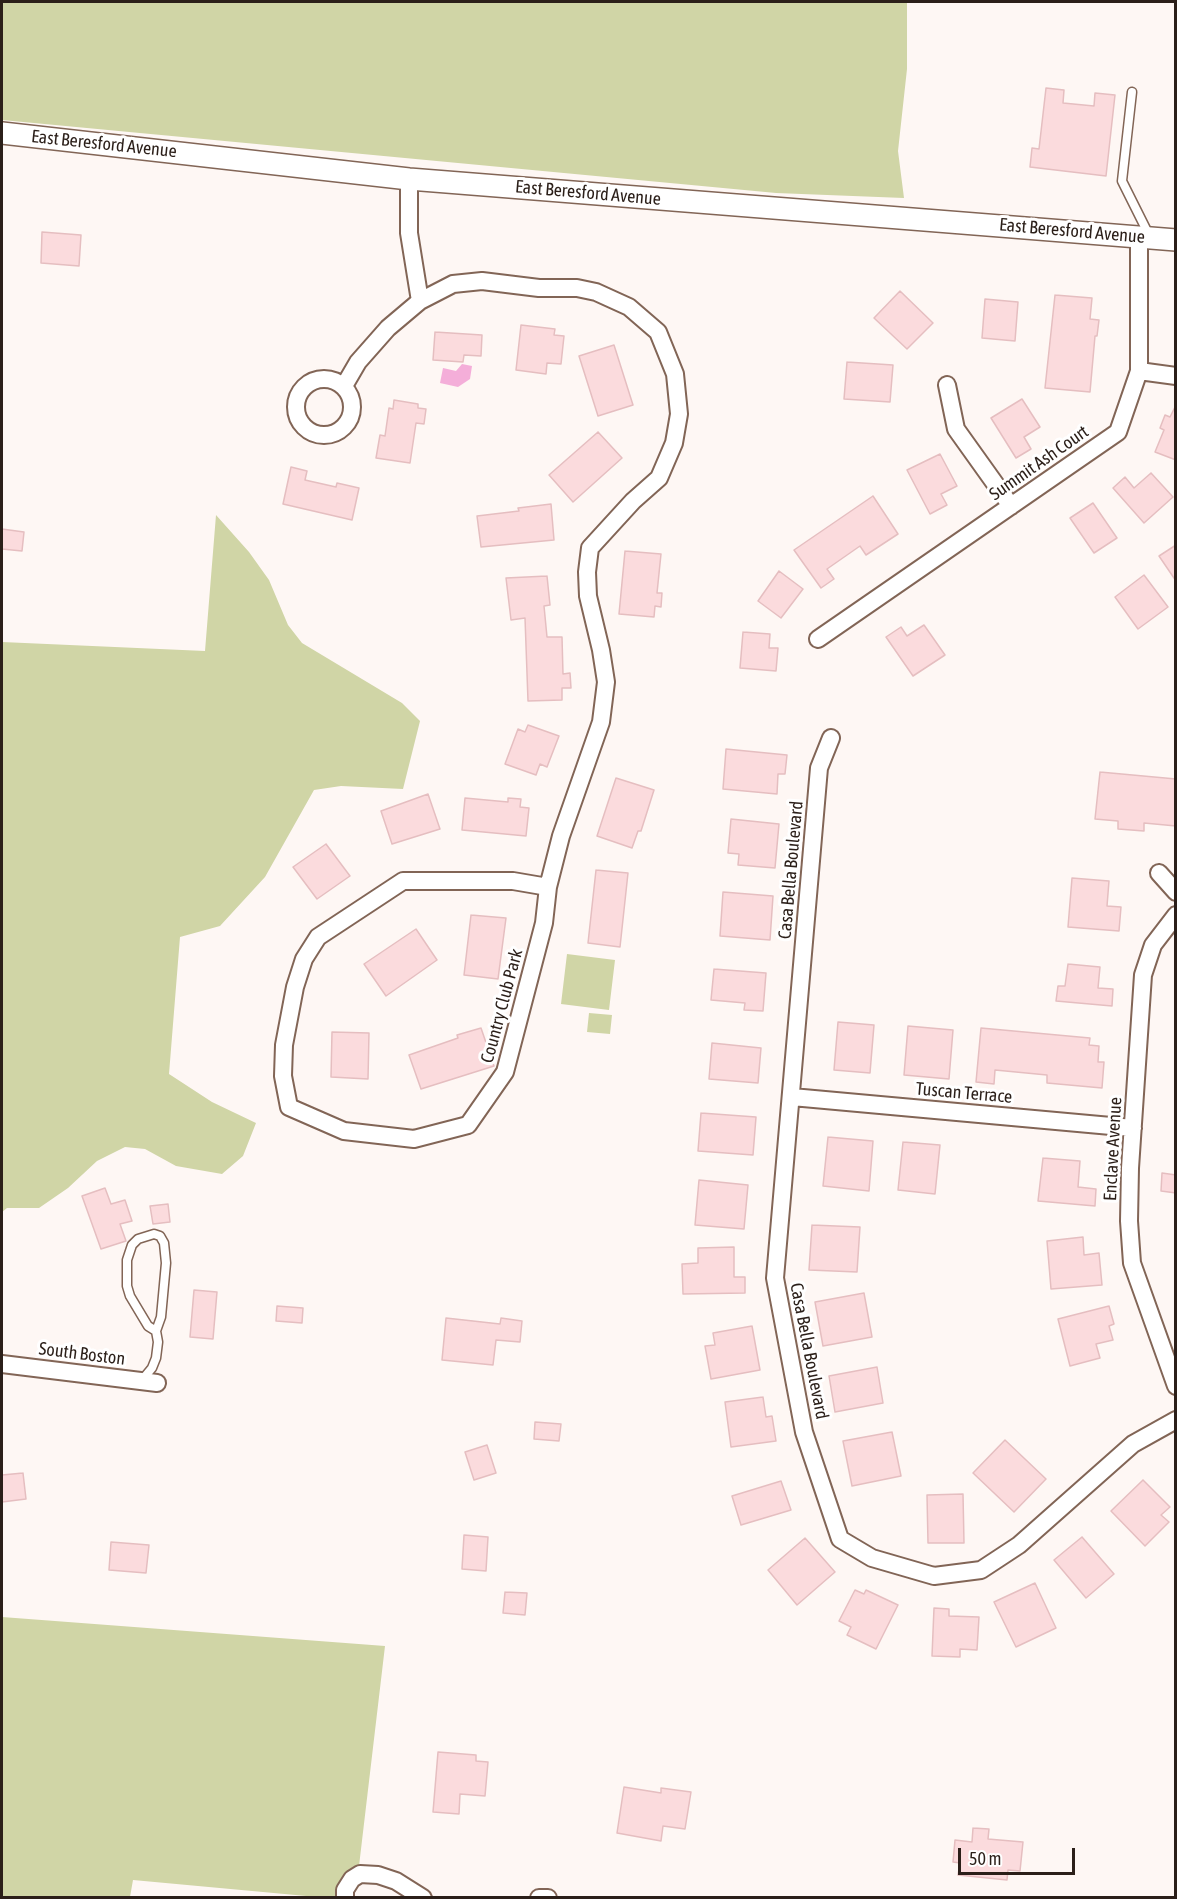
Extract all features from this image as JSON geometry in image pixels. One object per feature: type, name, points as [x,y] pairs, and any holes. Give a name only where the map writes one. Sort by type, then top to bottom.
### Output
[{"type":"street","name":"East Beresford Avenue","points":[[2,133],[409,179],[1176,240]]},
{"type":"street","points":[[409,179],[409,233],[420,301]]},
{"type":"street","name":"Summit Ash Court","points":[[818,639],[1118,432],[1139,371],[1145,237]]},
{"type":"street","name":"Country Club Park","points":[[344,386],[358,362],[388,328],[420,301],[453,284],[482,281],[539,288],[577,288],[596,292],[629,307],[658,332],[675,374],[678,414],[674,443],[659,478],[625,509],[591,548],[587,572],[588,596],[602,650],[606,682],[601,722],[561,836],[548,887],[544,923],[506,1072],[468,1125],[414,1139],[344,1131],[289,1107],[283,1076],[284,1044],[304,959],[318,937],[403,881],[513,881],[548,887]]},
{"type":"street","points":[[1139,371],[1176,376]]},
{"type":"street","points":[[947,386],[956,429],[1011,506]]},
{"type":"street","name":"Casa Bella Boulevard","points":[[831,738],[819,768],[775,1278],[804,1432],[840,1539],[872,1558],[934,1576],[981,1570],[1019,1545],[1133,1444],[1176,1420]]},
{"type":"street","points":[[1159,873],[1176,892]]},
{"type":"street","name":"Enclave Avenue","points":[[1176,915],[1153,945],[1143,975],[1129,1221],[1132,1263],[1176,1386]]},
{"type":"street","name":"Tuscan Terrace","points":[[792,1097],[1133,1128]]},
{"type":"street","name":"South Boston","points":[[2,1364],[150,1382]]},
{"type":"street","points":[[345,1898],[345,1890],[352,1879],[360,1874],[378,1875],[396,1881],[423,1898]]},
{"type":"street","points":[[539,1898],[548,1898]]},
{"type":"lane","points":[[1132,92],[1122,181],[1145,237]]},
{"type":"lane","points":[[150,1382],[156,1358],[158,1342],[156,1331],[161,1317],[166,1263],[164,1243],[160,1236],[154,1234],[138,1239],[132,1245],[127,1260],[126,1275],[130,1296],[148,1326],[156,1331]]},
{"type":"green space","points":[[2,2],[907,2],[907,69],[898,151],[904,198],[776,193],[2,120]]},
{"type":"green space","points":[[216,515],[249,552],[269,580],[288,625],[302,643],[402,703],[420,721],[403,789],[341,786],[314,790],[265,877],[220,926],[180,937],[169,1074],[212,1102],[256,1123],[243,1156],[222,1174],[176,1166],[145,1149],[125,1147],[97,1161],[68,1188],[39,1208],[7,1208],[2,1212],[2,642],[205,651]]},
{"type":"green space","points":[[567,954],[615,960],[609,1010],[561,1004]]},
{"type":"green space","points":[[589,1013],[612,1015],[610,1034],[587,1032]]},
{"type":"green space","points":[[2,1617],[385,1646],[359,1866],[345,1874],[339,1885],[337,1897],[133,1880],[130,1897],[2,1897]]},
{"type":"shaded area","points":[[462,364],[472,366],[470,379],[458,387],[440,383],[443,368],[456,371]]},
{"type":"building","points":[[1046,88],[1064,90],[1063,103],[1094,106],[1095,93],[1115,95],[1106,176],[1030,167],[1032,148],[1039,149]]},
{"type":"building","points":[[42,232],[81,235],[79,266],[41,263]]},
{"type":"building","points":[[900,291],[933,323],[907,349],[874,318]]},
{"type":"building","points":[[1055,295],[1092,298],[1090,319],[1099,320],[1097,336],[1095,336],[1090,392],[1045,388]]},
{"type":"building","points":[[985,299],[1018,302],[1015,341],[982,338]]},
{"type":"building","points":[[521,325],[555,329],[554,335],[564,336],[561,364],[547,363],[546,374],[516,370]]},
{"type":"building","points":[[435,332],[482,335],[481,356],[464,355],[463,362],[433,360]]},
{"type":"building","points":[[614,345],[633,405],[598,416],[579,356]]},
{"type":"building","points":[[847,362],[893,365],[890,402],[844,399]]},
{"type":"building","points":[[1022,399],[1040,427],[1024,437],[1031,449],[1016,458],[991,418]]},
{"type":"building","points":[[394,400],[418,404],[418,408],[426,409],[424,424],[416,423],[410,463],[376,458],[380,435],[385,436],[389,408],[393,409]]},
{"type":"building","points":[[1176,405],[1176,460],[1155,452],[1164,430],[1160,428],[1165,415],[1170,417]]},
{"type":"building","points":[[598,432],[622,458],[573,502],[549,475]]},
{"type":"building","points":[[940,454],[957,486],[941,494],[947,505],[930,514],[907,470]]},
{"type":"building","points":[[291,467],[307,471],[305,480],[336,487],[337,483],[359,488],[352,520],[283,504]]},
{"type":"building","points":[[1151,473],[1173,497],[1144,523],[1113,488],[1125,477],[1134,488]]},
{"type":"building","points":[[873,496],[898,534],[866,555],[860,546],[827,569],[834,579],[821,588],[794,550]]},
{"type":"building","points":[[1093,503],[1117,538],[1094,553],[1070,518]]},
{"type":"building","points":[[551,504],[554,540],[481,547],[477,516]]},
{"type":"building","points":[[2,529],[24,532],[22,551],[2,549]]},
{"type":"building","points":[[1176,545],[1176,581],[1159,556]]},
{"type":"building","points":[[625,551],[661,554],[657,593],[662,593],[661,607],[655,606],[654,617],[619,614]]},
{"type":"building","points":[[779,571],[803,589],[781,618],[758,601]]},
{"type":"building","points":[[1144,575],[1168,607],[1138,629],[1115,597]]},
{"type":"building","points":[[547,576],[550,605],[544,606],[547,637],[562,637],[563,674],[570,673],[571,688],[562,688],[562,700],[528,701],[525,618],[511,620],[506,578]]},
{"type":"building","points":[[924,625],[945,655],[913,676],[886,637],[901,627],[907,636]]},
{"type":"building","points":[[743,632],[770,634],[769,648],[778,648],[776,671],[740,668]]},
{"type":"building","points":[[528,725],[559,736],[547,767],[540,764],[536,775],[505,764],[518,729],[525,732]]},
{"type":"building","points":[[726,749],[787,755],[785,774],[778,774],[777,794],[723,789]]},
{"type":"building","points":[[1100,772],[1176,779],[1176,826],[1144,823],[1144,831],[1118,829],[1118,821],[1095,819]]},
{"type":"building","points":[[616,778],[654,790],[641,831],[638,831],[632,848],[597,836]]},
{"type":"building","points":[[428,794],[440,829],[392,844],[381,811]]},
{"type":"building","points":[[465,798],[508,802],[508,798],[521,799],[520,807],[529,808],[526,836],[462,830]]},
{"type":"building","points":[[731,819],[779,824],[775,868],[738,865],[739,854],[728,853]]},
{"type":"building","points":[[326,844],[350,876],[317,899],[293,867]]},
{"type":"building","points":[[596,870],[628,873],[620,947],[588,943]]},
{"type":"building","points":[[1072,878],[1109,881],[1107,906],[1121,907],[1119,931],[1068,927]]},
{"type":"building","points":[[723,892],[773,896],[770,940],[720,936]]},
{"type":"building","points":[[471,915],[506,918],[498,979],[464,975]]},
{"type":"building","points":[[416,929],[437,960],[386,996],[364,964]]},
{"type":"building","points":[[1068,964],[1100,967],[1098,988],[1113,989],[1112,1006],[1056,1001],[1058,986],[1065,986]]},
{"type":"building","points":[[714,969],[766,973],[763,1011],[744,1010],[745,1003],[711,1000]]},
{"type":"building","points":[[838,1022],[874,1025],[870,1073],[834,1070]]},
{"type":"building","points":[[908,1026],[953,1030],[949,1079],[904,1075]]},
{"type":"building","points":[[481,1028],[494,1066],[421,1089],[409,1055],[458,1038],[457,1035]]},
{"type":"building","points":[[981,1028],[1090,1038],[1089,1045],[1099,1046],[1098,1062],[1104,1062],[1102,1088],[1047,1083],[1047,1075],[995,1070],[994,1084],[976,1082]]},
{"type":"building","points":[[332,1032],[369,1033],[368,1079],[331,1077]]},
{"type":"building","points":[[712,1043],[761,1048],[758,1083],[709,1079]]},
{"type":"building","points":[[701,1113],[756,1117],[753,1155],[698,1151]]},
{"type":"building","points":[[828,1137],[873,1141],[869,1191],[823,1186]]},
{"type":"building","points":[[903,1142],[940,1145],[935,1194],[898,1190]]},
{"type":"building","points":[[1043,1158],[1080,1161],[1078,1187],[1096,1189],[1095,1206],[1038,1201]]},
{"type":"building","points":[[1162,1173],[1176,1175],[1176,1193],[1161,1191]]},
{"type":"building","points":[[699,1180],[748,1185],[744,1229],[695,1225]]},
{"type":"building","points":[[105,1188],[111,1204],[125,1200],[132,1221],[120,1224],[126,1241],[101,1249],[82,1196]]},
{"type":"building","points":[[168,1204],[170,1222],[153,1224],[150,1206]]},
{"type":"building","points":[[812,1225],[860,1227],[857,1272],[809,1270]]},
{"type":"building","points":[[1083,1237],[1084,1255],[1099,1253],[1102,1285],[1051,1289],[1047,1241]]},
{"type":"building","points":[[734,1247],[734,1277],[745,1277],[745,1293],[683,1294],[682,1264],[698,1263],[698,1248]]},
{"type":"building","points":[[194,1290],[217,1292],[213,1339],[190,1337]]},
{"type":"building","points":[[864,1293],[872,1337],[823,1346],[815,1302]]},
{"type":"building","points":[[277,1306],[303,1308],[302,1323],[276,1321]]},
{"type":"building","points":[[1109,1306],[1114,1324],[1109,1326],[1113,1340],[1096,1344],[1100,1358],[1070,1366],[1058,1319]]},
{"type":"building","points":[[446,1318],[500,1324],[501,1318],[522,1321],[520,1342],[496,1340],[493,1365],[442,1360]]},
{"type":"building","points":[[752,1326],[760,1370],[711,1379],[705,1346],[715,1345],[713,1333]]},
{"type":"building","points":[[877,1367],[883,1403],[835,1412],[829,1376]]},
{"type":"building","points":[[763,1397],[766,1417],[772,1416],[776,1441],[731,1447],[725,1402]]},
{"type":"building","points":[[535,1422],[561,1424],[559,1441],[534,1439]]},
{"type":"building","points":[[892,1432],[901,1476],[852,1486],[843,1441]]},
{"type":"building","points":[[1005,1440],[1046,1479],[1014,1512],[973,1473]]},
{"type":"building","points":[[487,1445],[496,1473],[474,1480],[465,1452]]},
{"type":"building","points":[[23,1473],[26,1499],[2,1502],[2,1475]]},
{"type":"building","points":[[1143,1480],[1170,1507],[1161,1515],[1169,1522],[1145,1546],[1111,1511]]},
{"type":"building","points":[[781,1481],[791,1510],[741,1525],[732,1496]]},
{"type":"building","points":[[963,1494],[964,1543],[928,1543],[927,1495]]},
{"type":"building","points":[[464,1535],[488,1537],[486,1571],[462,1569]]},
{"type":"building","points":[[1082,1537],[1114,1574],[1086,1598],[1054,1560]]},
{"type":"building","points":[[805,1538],[835,1572],[797,1605],[768,1570]]},
{"type":"building","points":[[111,1542],[149,1545],[146,1573],[109,1570]]},
{"type":"building","points":[[1035,1583],[1056,1628],[1016,1647],[994,1602]]},
{"type":"building","points":[[855,1590],[864,1594],[866,1590],[898,1605],[876,1649],[847,1635],[851,1627],[839,1621]]},
{"type":"building","points":[[505,1592],[527,1593],[525,1615],[503,1613]]},
{"type":"building","points":[[934,1608],[949,1609],[949,1616],[979,1617],[977,1650],[960,1649],[960,1657],[932,1656]]},
{"type":"building","points":[[438,1752],[476,1755],[476,1761],[488,1762],[485,1796],[460,1794],[459,1814],[433,1812]]},
{"type":"building","points":[[624,1787],[661,1793],[661,1788],[691,1792],[685,1829],[663,1826],[661,1841],[617,1833]]},
{"type":"building","points":[[973,1828],[989,1829],[988,1839],[1023,1842],[1020,1871],[1008,1870],[1007,1880],[958,1875],[960,1863],[953,1862],[955,1840],[972,1842]]}]
